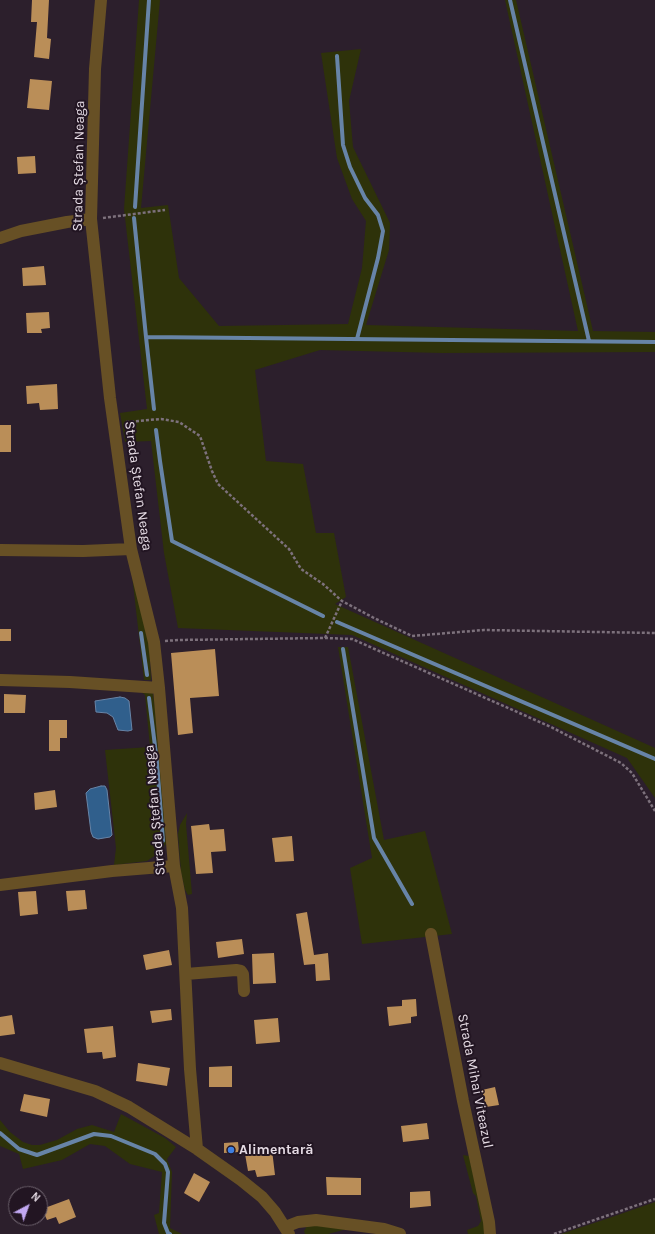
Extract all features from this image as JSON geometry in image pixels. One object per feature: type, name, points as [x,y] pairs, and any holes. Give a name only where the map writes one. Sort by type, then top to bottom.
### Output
[{"type":"street","name":"Strada Ștefan Neaga","points":[[101,0],[95,69],[90,219],[114,424],[131,550],[154,642],[160,688],[174,866],[182,908],[190,1069],[197,1149]]},
{"type":"street","points":[[0,238],[21,231],[90,219]]},
{"type":"street","points":[[0,550],[131,550]]},
{"type":"street","points":[[0,680],[70,682],[160,688]]},
{"type":"street","points":[[0,885],[112,871],[174,866]]},
{"type":"street","name":"Strada Mihai Viteazul","points":[[431,934],[463,1102],[489,1222],[490,1234]]},
{"type":"street","points":[[186,974],[236,970],[241,971],[243,974],[244,991]]},
{"type":"street","points":[[0,1063],[95,1091],[129,1107],[197,1149],[241,1180],[262,1197],[275,1212],[287,1231],[298,1222],[316,1220],[384,1228],[400,1234]]},
{"type":"path","points":[[90,219],[165,210]]},
{"type":"path","points":[[114,424],[161,419],[179,422],[200,436],[218,484],[289,549],[301,569],[323,584],[342,601],[412,636],[484,630],[655,633]]},
{"type":"path","points":[[325,638],[342,601]]},
{"type":"path","points":[[154,642],[178,640],[352,639],[551,727],[621,763],[632,773],[655,811]]},
{"type":"path","points":[[554,1234],[655,1199]]},
{"type":"green space","points":[[139,0],[160,0],[141,208],[168,205],[179,278],[219,326],[348,324],[362,268],[366,221],[352,199],[337,158],[321,53],[361,49],[349,101],[353,147],[390,223],[389,250],[366,325],[578,331],[505,0],[516,0],[593,331],[655,332],[655,352],[442,353],[320,350],[255,370],[266,461],[303,464],[316,533],[334,533],[346,597],[335,604],[655,748],[655,798],[627,758],[352,635],[178,628],[164,553],[151,441],[125,442],[120,413],[147,409],[124,209]]},
{"type":"green space","points":[[132,575],[149,639],[151,680],[144,680]]},
{"type":"green space","points":[[338,647],[348,647],[384,840],[425,831],[452,934],[362,944],[350,868],[372,858]]},
{"type":"green space","points":[[140,691],[151,692],[153,694],[159,734],[166,844],[160,852],[147,861],[114,865],[116,848],[105,750],[150,747],[145,695]]},
{"type":"green space","points":[[187,813],[186,824],[192,894],[188,895],[185,890],[181,872],[178,834],[180,825]]},
{"type":"green space","points":[[121,1114],[165,1138],[176,1147],[167,1159],[172,1172],[170,1228],[182,1234],[159,1234],[154,1215],[159,1213],[162,1172],[130,1164],[105,1146],[90,1144],[62,1160],[23,1169],[19,1154],[0,1146],[0,1120],[10,1132],[23,1142],[32,1145],[40,1145],[57,1140],[77,1129],[92,1125],[114,1132]]},
{"type":"green space","points":[[463,1155],[469,1156],[484,1222],[485,1234],[468,1234],[467,1230],[478,1226],[481,1221],[476,1196],[473,1193]]},
{"type":"green space","points":[[655,1202],[655,1234],[561,1234],[609,1218]]},
{"type":"green space","points":[[307,1226],[351,1228],[328,1234],[305,1234],[304,1231]]},
{"type":"water","points":[[120,697],[129,701],[132,730],[118,730],[113,717],[107,713],[96,712],[95,701]]},
{"type":"water","points":[[105,786],[107,790],[112,835],[110,837],[98,839],[93,837],[91,832],[86,793],[90,789]]},
{"type":"building","points":[[32,0],[49,0],[47,38],[51,39],[49,59],[34,57],[37,22],[31,22]]},
{"type":"building","points":[[30,79],[52,81],[49,110],[27,108]]},
{"type":"building","points":[[35,156],[36,173],[18,174],[17,157]]},
{"type":"building","points":[[44,266],[46,285],[23,286],[22,268]]},
{"type":"building","points":[[49,312],[50,328],[41,329],[42,333],[27,333],[26,313]]},
{"type":"building","points":[[57,384],[58,409],[40,410],[39,403],[27,404],[26,386]]},
{"type":"building","points":[[0,425],[11,425],[11,452],[0,452]]},
{"type":"building","points":[[0,629],[11,629],[11,641],[0,641]]},
{"type":"building","points":[[215,649],[219,696],[190,698],[193,733],[178,735],[171,653]]},
{"type":"building","points":[[4,694],[26,695],[25,713],[4,713]]},
{"type":"building","points":[[49,720],[67,720],[67,738],[60,738],[60,751],[49,751]]},
{"type":"building","points":[[55,790],[57,807],[35,810],[34,793]]},
{"type":"building","points":[[209,824],[210,830],[224,829],[226,851],[211,852],[213,873],[196,874],[191,826]]},
{"type":"building","points":[[292,836],[294,861],[275,862],[272,838]]},
{"type":"building","points":[[85,890],[87,909],[68,911],[66,891]]},
{"type":"building","points":[[36,891],[38,914],[20,916],[18,892]]},
{"type":"building","points":[[307,912],[314,955],[328,953],[330,980],[316,981],[315,964],[304,965],[296,914]]},
{"type":"building","points":[[242,939],[244,954],[218,958],[216,942]]},
{"type":"building","points":[[169,950],[172,965],[146,970],[143,955]]},
{"type":"building","points":[[274,953],[276,983],[253,984],[252,954]]},
{"type":"building","points":[[416,999],[417,1016],[411,1017],[411,1023],[389,1026],[387,1007],[402,1006],[402,1000]]},
{"type":"building","points":[[171,1009],[172,1020],[152,1023],[150,1011]]},
{"type":"building","points":[[12,1015],[15,1034],[0,1036],[0,1017]]},
{"type":"building","points":[[278,1018],[280,1042],[256,1044],[254,1020]]},
{"type":"building","points":[[113,1026],[116,1057],[103,1059],[102,1052],[87,1053],[84,1029]]},
{"type":"building","points":[[138,1063],[170,1068],[167,1086],[136,1081]]},
{"type":"building","points":[[232,1066],[232,1087],[209,1087],[209,1067]]},
{"type":"building","points":[[495,1087],[499,1105],[486,1107],[482,1090]]},
{"type":"building","points":[[24,1094],[50,1099],[47,1117],[20,1111]]},
{"type":"building","points":[[427,1123],[429,1139],[403,1142],[401,1126]]},
{"type":"building","points":[[238,1142],[239,1152],[224,1153],[224,1143]]},
{"type":"building","points":[[272,1150],[275,1175],[257,1177],[255,1170],[248,1171],[245,1154]]},
{"type":"building","points":[[194,1173],[210,1182],[199,1202],[184,1193]]},
{"type":"building","points":[[326,1177],[361,1178],[361,1195],[327,1195]]},
{"type":"building","points":[[430,1191],[431,1206],[410,1208],[410,1192]]},
{"type":"building","points":[[69,1199],[76,1217],[59,1224],[56,1217],[48,1220],[48,1207]]},
{"type":"waterway","points":[[135,207],[149,0]]},
{"type":"waterway","points":[[510,0],[589,341]]},
{"type":"waterway","points":[[337,56],[343,145],[350,167],[365,198],[378,215],[383,231],[378,258],[357,339]]},
{"type":"waterway","points":[[134,218],[146,337],[655,342]]},
{"type":"waterway","points":[[146,337],[154,409]]},
{"type":"waterway","points":[[156,430],[172,541],[323,616]]},
{"type":"waterway","points":[[337,622],[655,759]]},
{"type":"waterway","points":[[141,633],[147,675]]},
{"type":"waterway","points":[[343,649],[374,838],[412,904]]},
{"type":"waterway","points":[[149,698],[157,762],[163,841]]},
{"type":"waterway","points":[[0,1133],[19,1149],[37,1155],[94,1134],[111,1136],[155,1154],[165,1164],[168,1172],[164,1223],[168,1233],[170,1234]]},
{"type":"place","name":"Alimentară","points":[[231,1150]]}]
